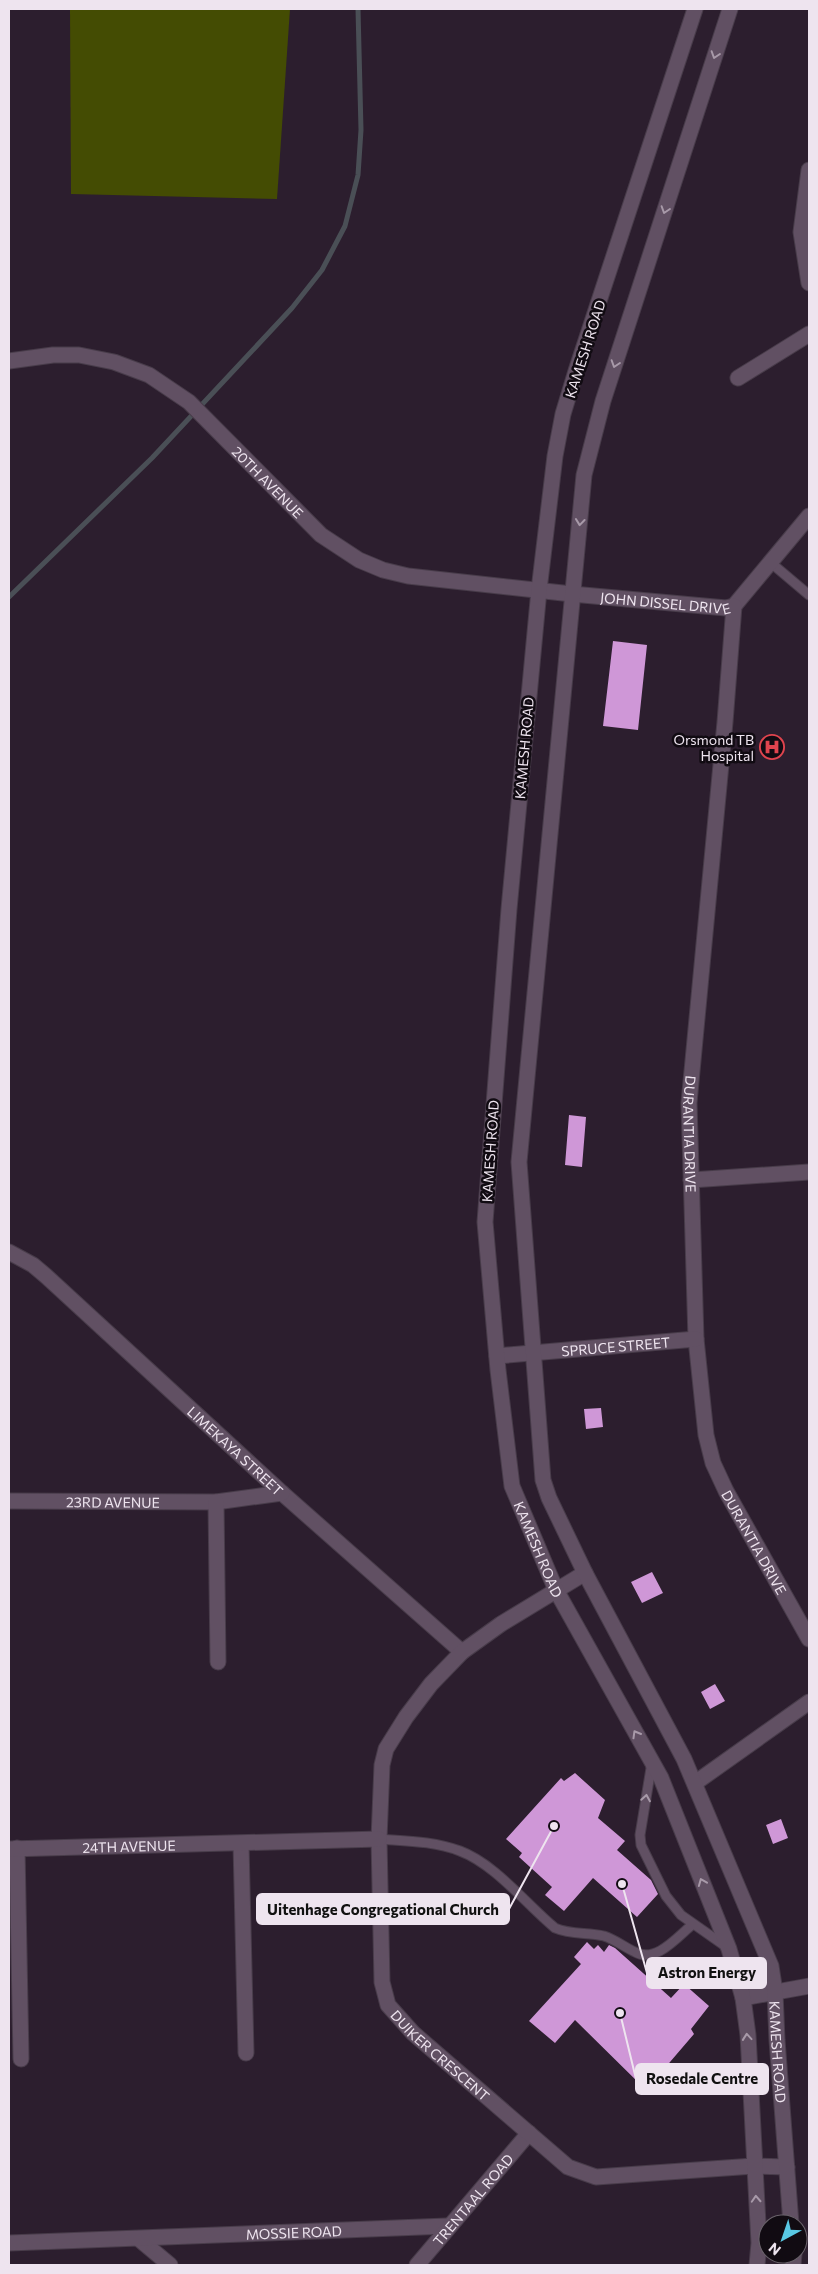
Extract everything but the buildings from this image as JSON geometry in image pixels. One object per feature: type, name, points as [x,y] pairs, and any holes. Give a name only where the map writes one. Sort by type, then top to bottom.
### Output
[{"type":"street","name":"KAMESH ROAD","points":[[695,9],[563,414],[555,456],[539,590],[509,909],[485,1222],[497,1356],[512,1486],[556,1590],[661,1778],[729,1949],[743,1998],[748,2034],[759,2243],[757,2265]]},
{"type":"street","name":"KAMESH ROAD","points":[[730,9],[603,401],[584,475],[519,1162],[544,1480],[549,1498],[585,1573],[684,1759],[770,1966],[776,1992],[786,2167],[791,2214]]},
{"type":"street","points":[[809,170],[801,232],[809,282]]},
{"type":"street","points":[[738,378],[809,334]]},
{"type":"street","name":"20TH AVENUE","points":[[9,361],[53,355],[79,355],[114,362],[149,376],[188,402],[321,535],[365,563],[408,576],[539,590]]},
{"type":"street","name":"JOHN DISSEL DRIVE","points":[[539,590],[719,608],[734,606],[809,516]]},
{"type":"street","name":"DURANTIA DRIVE","points":[[734,606],[689,1103],[696,1340],[706,1435],[713,1463],[726,1491],[809,1639]]},
{"type":"street","points":[[691,1180],[809,1172]]},
{"type":"street","name":"LIMEKAYA STREET","points":[[9,1252],[33,1265],[282,1493],[462,1652]]},
{"type":"street","name":"SPRUCE STREET","points":[[497,1356],[696,1340]]},
{"type":"street","name":"23RD AVENUE","points":[[9,1501],[216,1502],[282,1493]]},
{"type":"street","points":[[216,1502],[218,1662]]},
{"type":"street","name":"DUIKER CRESCENT","points":[[585,1573],[462,1652],[430,1684],[386,1749],[382,1765],[379,1839],[382,1982],[388,2006],[413,2033],[568,2167],[596,2177],[754,2166],[786,2167]]},
{"type":"street","points":[[695,1783],[809,1702]]},
{"type":"street","name":"24TH AVENUE","points":[[21,2059],[13,1848],[242,1844],[379,1839]]},
{"type":"street","points":[[242,1844],[246,2053]]},
{"type":"street","points":[[743,1998],[809,1986]]},
{"type":"street","name":"TRENTAAL ROAD","points":[[416,2265],[529,2133]]},
{"type":"street","name":"MOSSIE ROAD","points":[[9,2243],[448,2226]]},
{"type":"street","points":[[139,2239],[170,2265]]},
{"type":"lane","points":[[770,562],[809,594]]},
{"type":"lane","points":[[652,1762],[640,1835],[641,1845],[666,1896],[681,1915],[729,1949]]},
{"type":"lane","points":[[379,1839],[424,1843],[460,1851],[483,1863],[555,1928],[565,1932],[592,1934],[613,1939],[636,1953],[646,1955],[659,1952],[693,1924]]},
{"type":"green space","points":[[70,9],[290,9],[277,199],[71,194]]},
{"type":"waterway","points":[[9,597],[152,458],[292,308],[322,270],[345,226],[358,175],[361,130],[358,9]]},
{"type":"place","name":"Orsmond TB Hospital","points":[[772,747]]},
{"type":"place","name":"Uitenhage Congregational Church","points":[[554,1826]]},
{"type":"place","name":"Astron Energy","points":[[622,1884]]},
{"type":"place","name":"Rosedale Centre","points":[[620,2013]]}]
